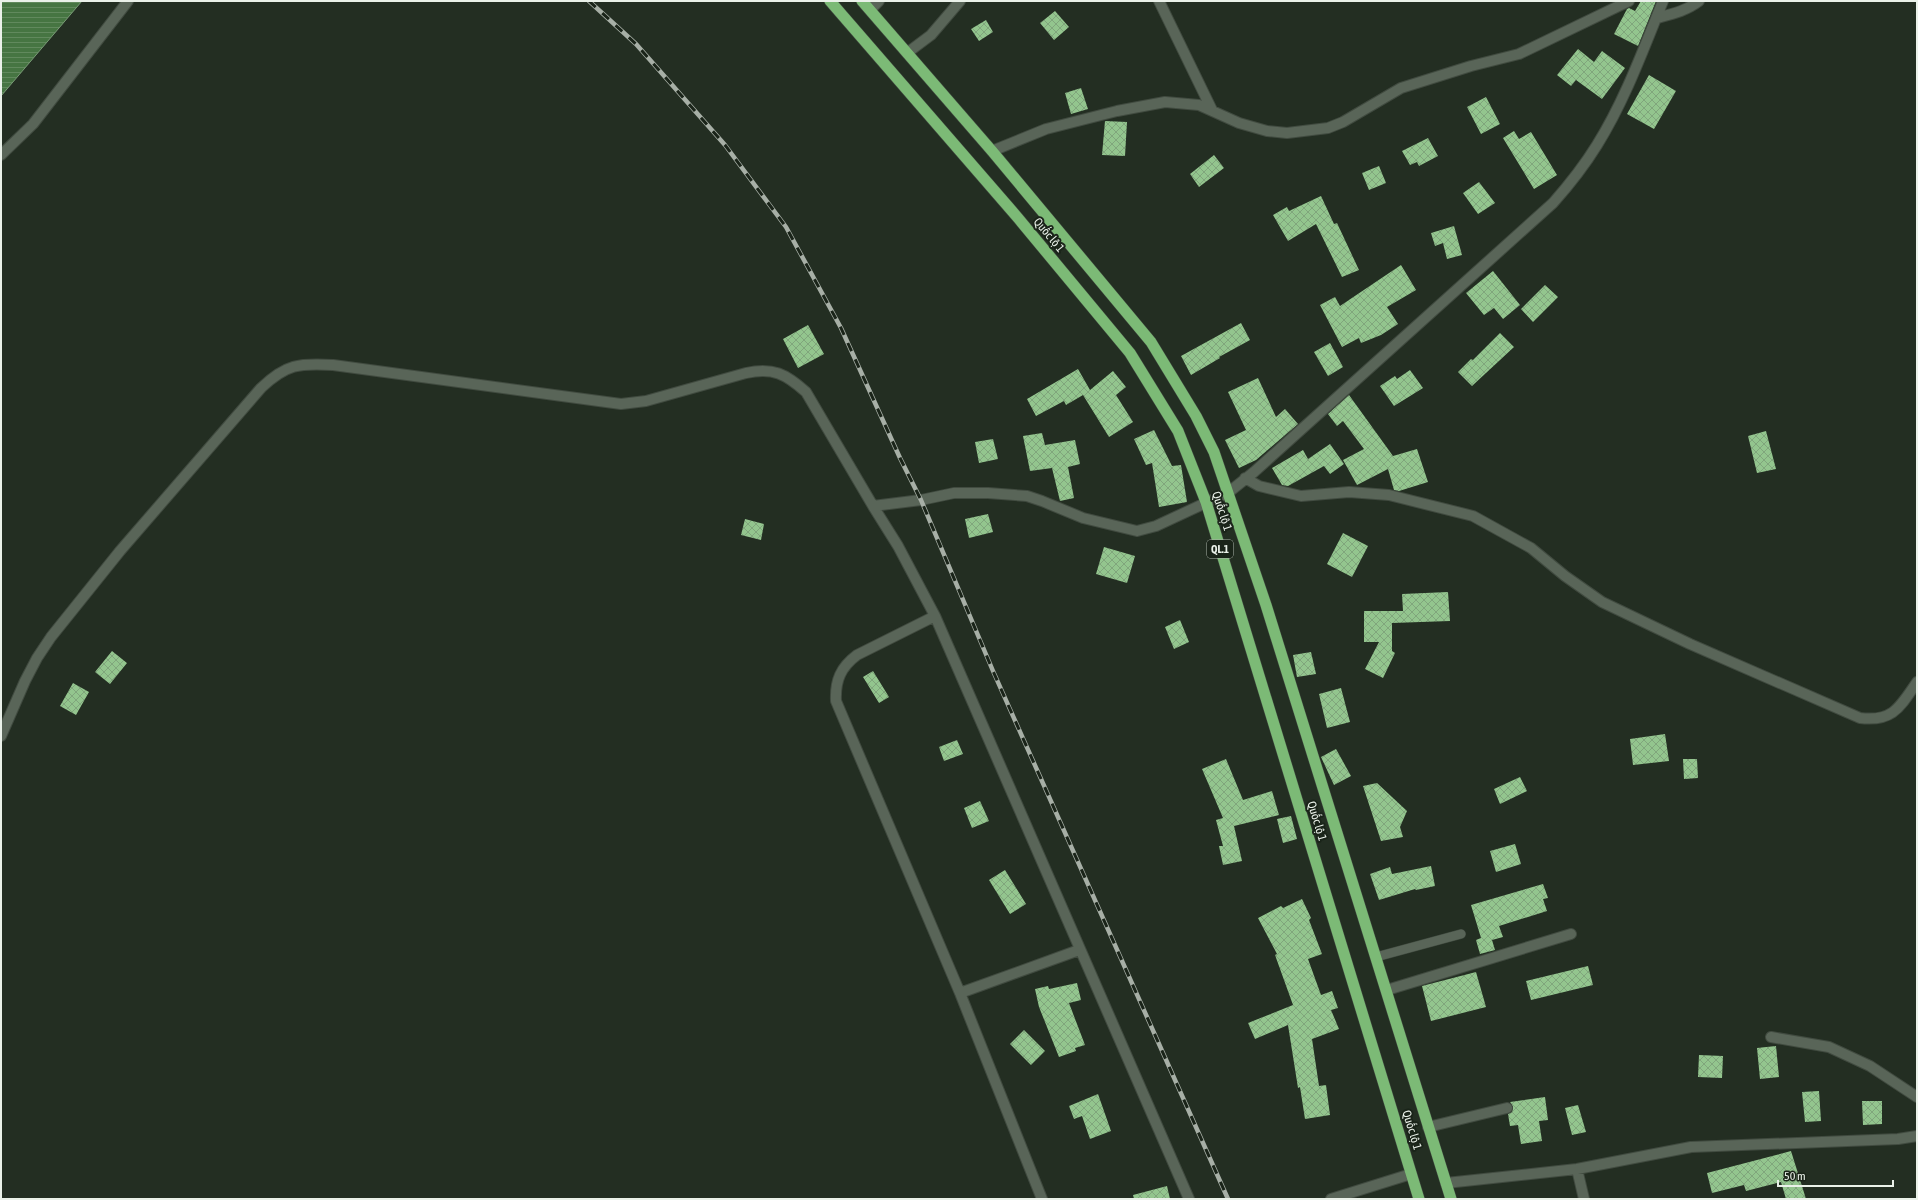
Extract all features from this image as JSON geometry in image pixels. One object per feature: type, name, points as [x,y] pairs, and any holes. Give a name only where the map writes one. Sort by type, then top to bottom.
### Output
[{"type":"highway","name":"Quốc lộ 1","points":[[830,1],[1013,212],[1130,353],[1178,431],[1206,502],[1419,1199]]},
{"type":"highway","name":"Quốc lộ 1","points":[[862,1],[992,151],[1151,342],[1196,416],[1214,452],[1229,492],[1387,990],[1451,1199]]},
{"type":"street","points":[[1,155],[33,124],[128,1]]},
{"type":"street","points":[[870,10],[879,1]]},
{"type":"street","points":[[907,53],[931,35],[960,1]]},
{"type":"street","points":[[1159,1],[1212,110]]},
{"type":"street","points":[[992,151],[1046,129],[1155,103],[1188,103],[1212,110],[1239,123],[1267,131],[1287,133],[1328,128],[1343,122],[1401,88],[1471,66],[1519,54],[1629,1]]},
{"type":"street","points":[[872,506],[921,500],[954,493],[988,493],[1027,496],[1083,518],[1137,531],[1156,526],[1229,492],[1254,472],[1552,203],[1576,176],[1597,145],[1627,90],[1663,1]]},
{"type":"street","points":[[1656,18],[1680,12],[1690,8],[1699,1]]},
{"type":"street","points":[[1,736],[25,681],[37,658],[51,637],[120,552],[261,388],[284,369],[297,365],[333,365],[621,404],[646,401],[746,373],[761,370],[776,372],[793,380],[806,392],[872,506],[898,546],[936,616],[1079,950],[1189,1199]]},
{"type":"street","points":[[1245,478],[1259,486],[1301,496],[1348,492],[1388,495],[1472,516],[1531,548],[1565,576],[1608,605],[1690,644],[1860,718],[1872,720],[1889,716],[1899,708],[1917,682]]},
{"type":"street","points":[[936,616],[857,655],[848,662],[837,679],[836,701],[960,993],[1042,1199]]},
{"type":"street","points":[[1387,990],[1571,934]]},
{"type":"street","points":[[960,993],[1079,950]]},
{"type":"street","points":[[1771,1037],[1829,1047],[1870,1066],[1917,1098]]},
{"type":"street","points":[[1428,1127],[1507,1108]]},
{"type":"street","points":[[1446,1183],[1577,1169],[1691,1147],[1898,1139],[1917,1136]]},
{"type":"street","points":[[1577,1169],[1584,1199]]},
{"type":"street","points":[[1331,1199],[1412,1174]]},
{"type":"lane","points":[[1376,957],[1461,934]]},
{"type":"shaded area","points":[[1,1],[82,1],[1,96]]},
{"type":"building","points":[[1641,1],[1656,1],[1638,46],[1614,34],[1627,9],[1629,8],[1635,11]]},
{"type":"building","points":[[1055,11],[1069,27],[1054,40],[1040,23]]},
{"type":"building","points":[[986,20],[993,32],[979,41],[971,29]]},
{"type":"building","points":[[1578,49],[1594,62],[1602,51],[1625,68],[1602,99],[1576,80],[1571,86],[1557,75]]},
{"type":"building","points":[[1649,75],[1676,91],[1654,129],[1627,114]]},
{"type":"building","points":[[1081,88],[1088,109],[1071,114],[1065,93]]},
{"type":"building","points":[[1486,97],[1500,124],[1481,134],[1467,107]]},
{"type":"building","points":[[1105,121],[1127,122],[1125,156],[1102,155]]},
{"type":"building","points":[[1514,131],[1519,139],[1531,132],[1557,175],[1534,189],[1503,138]]},
{"type":"building","points":[[1428,138],[1438,156],[1419,166],[1417,162],[1410,165],[1402,151]]},
{"type":"building","points":[[1214,155],[1224,168],[1199,187],[1190,174]]},
{"type":"building","points":[[1379,166],[1386,183],[1369,190],[1362,173]]},
{"type":"building","points":[[1479,182],[1495,203],[1478,214],[1463,193]]},
{"type":"building","points":[[1321,196],[1334,224],[1337,223],[1359,270],[1342,277],[1316,224],[1288,241],[1273,215],[1287,207],[1289,211]]},
{"type":"building","points":[[1454,226],[1462,255],[1447,259],[1443,243],[1435,246],[1431,233]]},
{"type":"building","points":[[1401,265],[1416,290],[1387,307],[1398,324],[1381,335],[1361,343],[1359,338],[1342,347],[1320,305],[1335,297],[1340,306]]},
{"type":"building","points":[[1493,271],[1520,305],[1503,319],[1494,308],[1484,315],[1466,293]]},
{"type":"building","points":[[1545,285],[1558,297],[1533,322],[1521,309]]},
{"type":"building","points":[[1241,323],[1250,340],[1191,375],[1181,356]]},
{"type":"building","points":[[808,325],[824,354],[798,368],[783,339]]},
{"type":"building","points":[[1500,333],[1514,347],[1472,386],[1458,372],[1471,359],[1473,360]]},
{"type":"building","points":[[1330,343],[1343,367],[1328,376],[1314,352]]},
{"type":"building","points":[[1078,369],[1090,390],[1113,371],[1126,387],[1116,395],[1133,422],[1109,437],[1083,395],[1066,405],[1064,401],[1036,416],[1027,399]]},
{"type":"building","points":[[1410,370],[1423,388],[1394,406],[1380,386],[1395,376],[1397,379]]},
{"type":"building","points":[[1258,378],[1276,417],[1285,409],[1298,424],[1256,460],[1239,468],[1225,440],[1246,430],[1228,392]]},
{"type":"building","points":[[1349,395],[1393,456],[1417,449],[1428,482],[1399,491],[1394,490],[1388,469],[1357,485],[1343,460],[1364,449],[1343,421],[1337,426],[1328,414]]},
{"type":"building","points":[[1154,430],[1172,466],[1181,465],[1187,502],[1159,507],[1152,463],[1146,465],[1134,439]]},
{"type":"building","points":[[1766,431],[1776,469],[1757,473],[1748,436]]},
{"type":"building","points":[[1042,433],[1045,445],[1075,440],[1080,464],[1068,467],[1074,498],[1060,501],[1052,468],[1030,471],[1023,436]]},
{"type":"building","points":[[993,439],[998,459],[979,463],[975,442]]},
{"type":"building","points":[[1330,444],[1344,464],[1330,474],[1324,466],[1288,486],[1282,485],[1272,468],[1303,450],[1308,459]]},
{"type":"building","points":[[988,514],[993,532],[969,538],[965,519]]},
{"type":"building","points":[[745,519],[764,524],[761,540],[741,535]]},
{"type":"building","points":[[1343,533],[1368,546],[1352,577],[1327,564]]},
{"type":"building","points":[[1104,547],[1135,556],[1127,583],[1096,574]]},
{"type":"building","points":[[1448,592],[1450,621],[1392,623],[1392,651],[1395,653],[1383,678],[1365,669],[1379,642],[1364,642],[1364,611],[1403,611],[1402,594]]},
{"type":"building","points":[[1180,620],[1189,642],[1174,649],[1165,627]]},
{"type":"building","points":[[112,651],[127,663],[110,684],[95,672]]},
{"type":"building","points":[[1311,652],[1316,674],[1297,677],[1293,655]]},
{"type":"building","points":[[873,671],[889,697],[879,703],[863,677]]},
{"type":"building","points":[[73,683],[89,692],[76,715],[60,706]]},
{"type":"building","points":[[1341,688],[1350,722],[1327,728],[1319,694]]},
{"type":"building","points":[[1665,734],[1669,761],[1633,765],[1630,739]]},
{"type":"building","points":[[957,740],[963,754],[944,761],[939,747]]},
{"type":"building","points":[[1336,749],[1351,776],[1334,785],[1321,757]]},
{"type":"building","points":[[1226,759],[1243,800],[1272,791],[1279,815],[1234,826],[1242,861],[1223,865],[1219,846],[1223,846],[1216,820],[1223,818],[1202,769]]},
{"type":"building","points":[[1683,759],[1697,759],[1698,778],[1684,779]]},
{"type":"building","points":[[1520,777],[1527,791],[1500,804],[1494,789]]},
{"type":"building","points":[[1377,783],[1407,811],[1400,827],[1403,837],[1381,841],[1363,786]]},
{"type":"building","points":[[980,801],[989,821],[972,828],[964,808]]},
{"type":"building","points":[[1291,816],[1297,839],[1283,843],[1277,819]]},
{"type":"building","points":[[1515,844],[1521,864],[1496,872],[1490,851]]},
{"type":"building","points":[[1431,866],[1435,886],[1415,889],[1379,900],[1370,874],[1390,867],[1392,874]]},
{"type":"building","points":[[1005,870],[1026,904],[1010,914],[989,880]]},
{"type":"building","points":[[1543,884],[1548,898],[1543,899],[1547,911],[1499,926],[1503,937],[1492,940],[1495,950],[1480,954],[1476,940],[1481,938],[1471,905]]},
{"type":"building","points":[[1302,899],[1311,918],[1309,920],[1322,954],[1308,959],[1321,995],[1332,991],[1338,1008],[1331,1010],[1339,1029],[1312,1039],[1319,1086],[1326,1085],[1330,1115],[1305,1119],[1300,1087],[1298,1088],[1288,1025],[1255,1039],[1248,1023],[1293,1005],[1275,955],[1277,954],[1258,918],[1281,906],[1283,908]]},
{"type":"building","points":[[1588,966],[1593,985],[1531,1000],[1526,981]]},
{"type":"building","points":[[1476,972],[1486,1007],[1431,1021],[1422,986]]},
{"type":"building","points":[[1077,983],[1081,1000],[1069,1003],[1085,1045],[1075,1048],[1076,1051],[1059,1057],[1039,1007],[1035,989],[1048,986],[1049,989]]},
{"type":"building","points":[[1024,1030],[1045,1051],[1031,1065],[1010,1044]]},
{"type":"building","points":[[1776,1046],[1779,1077],[1760,1079],[1757,1048]]},
{"type":"building","points":[[1699,1055],[1723,1056],[1722,1078],[1698,1077]]},
{"type":"building","points":[[1819,1091],[1821,1121],[1805,1122],[1802,1092]]},
{"type":"building","points":[[1098,1094],[1111,1131],[1090,1139],[1082,1116],[1074,1119],[1069,1106]]},
{"type":"building","points":[[1545,1097],[1548,1120],[1539,1121],[1542,1141],[1521,1144],[1518,1125],[1510,1126],[1508,1114],[1512,1112],[1513,1107],[1510,1102]]},
{"type":"building","points":[[1862,1101],[1882,1101],[1882,1124],[1863,1125]]},
{"type":"building","points":[[1578,1105],[1586,1132],[1572,1135],[1565,1108]]},
{"type":"building","points":[[1791,1151],[1806,1199],[1786,1199],[1781,1182],[1746,1191],[1744,1185],[1712,1193],[1707,1173]]},
{"type":"building","points":[[1167,1186],[1170,1199],[1134,1199],[1133,1195]]},
{"type":"railway","points":[[589,1],[636,44],[725,145],[786,227],[841,328],[900,458],[921,500],[993,671],[1228,1199]]}]
